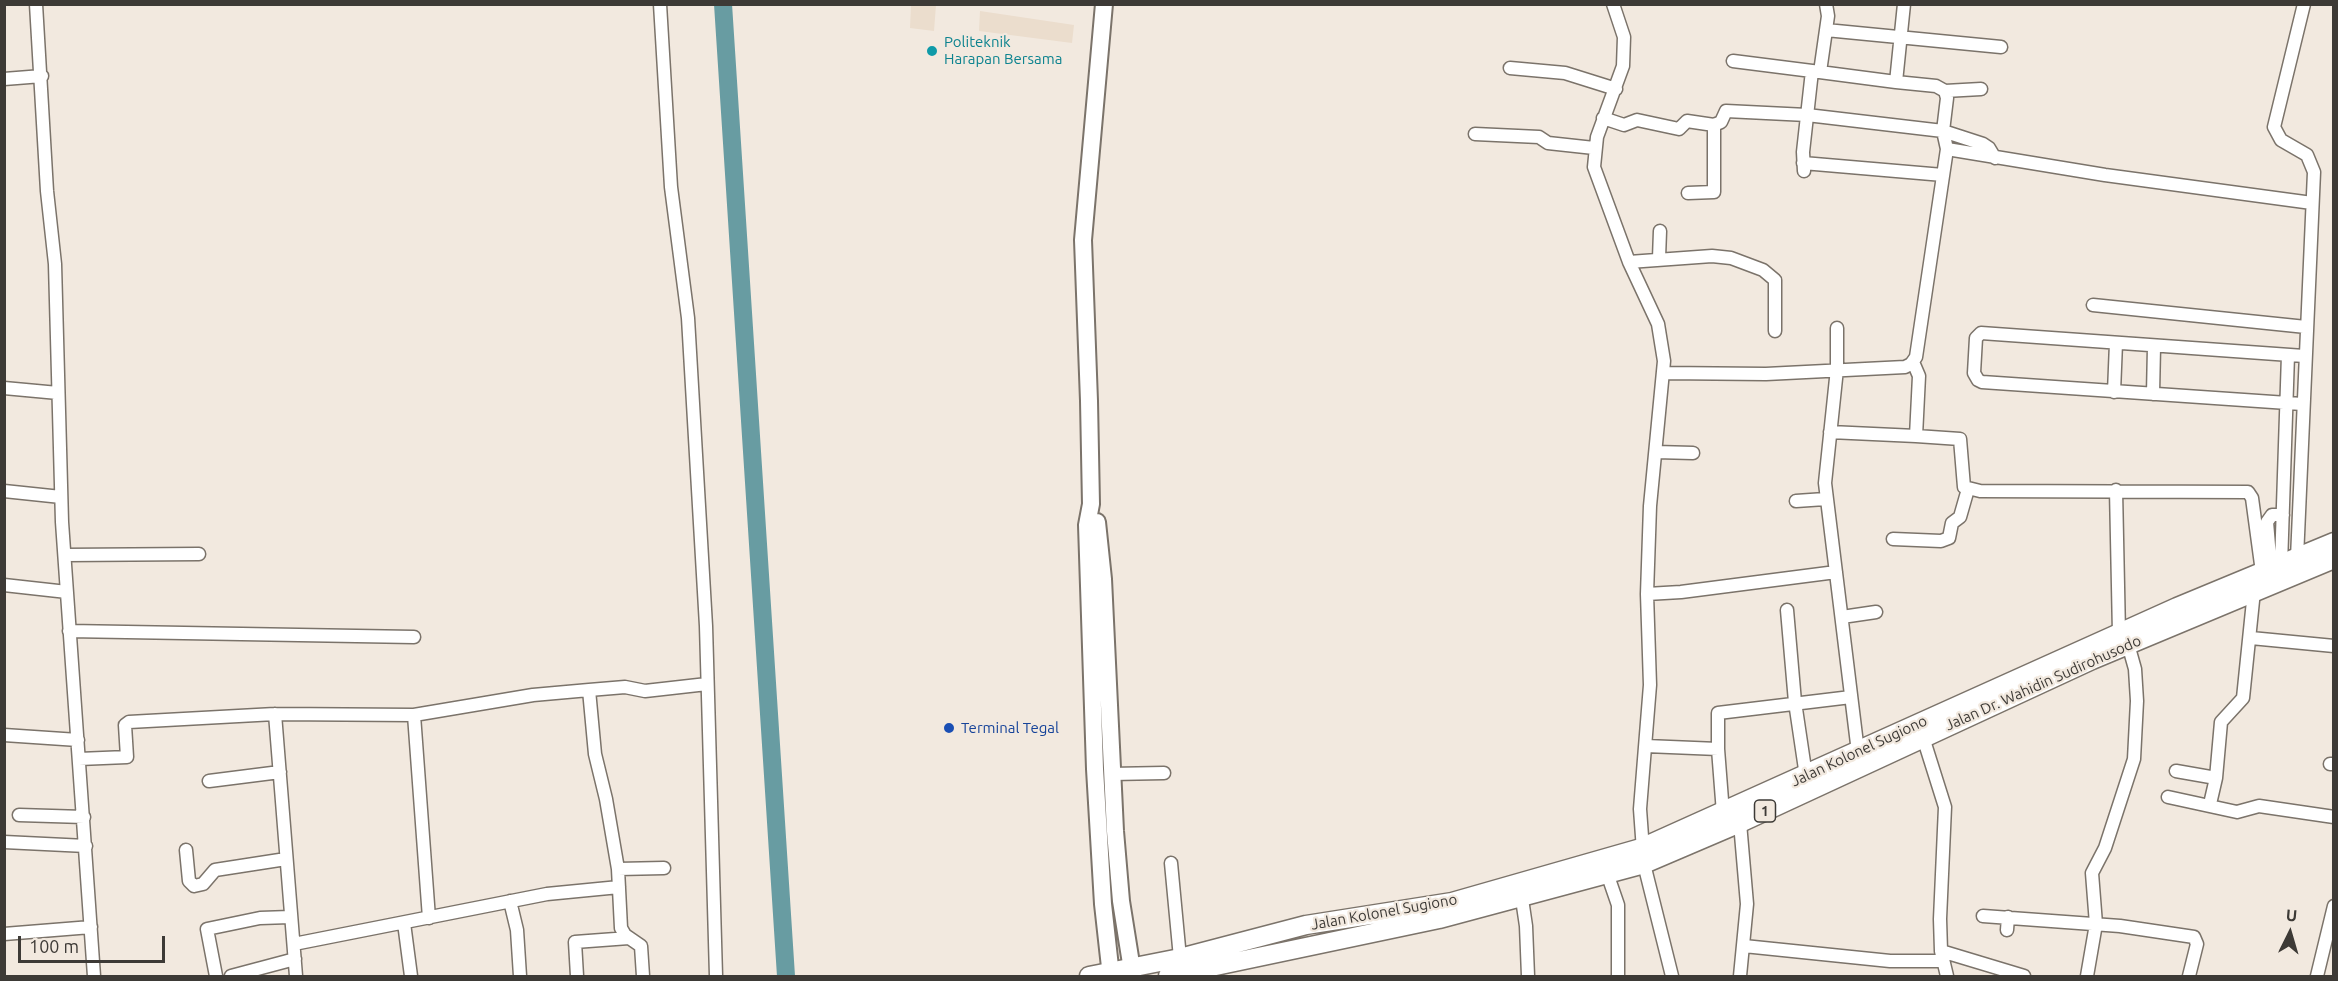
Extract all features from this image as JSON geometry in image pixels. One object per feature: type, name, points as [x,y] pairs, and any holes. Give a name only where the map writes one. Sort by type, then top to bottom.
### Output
[{"type":"highway","name":"1","points":[[2124,639],[2334,542]]},
{"type":"highway","name":"Jalan Dr. Wahidin Sudirohusodo","points":[[1168,976],[1211,972],[1522,899],[1608,876],[1643,856],[1740,823],[1920,731],[2124,639],[2334,559]]},
{"type":"highway","name":"Jalan Kolonel Sugiono","points":[[1102,975],[1131,972],[1306,925],[1452,902],[1643,856],[1723,813],[1858,752],[1920,731]]},
{"type":"main road","points":[[1104,4],[1083,240],[1091,504],[1087,525],[1108,851],[1131,972]]},
{"type":"main road","points":[[1091,504],[1097,523],[1102,579],[1111,774],[1102,975]]},
{"type":"street","points":[[36,4],[42,75],[47,191],[55,264],[61,497],[94,976]]},
{"type":"street","points":[[660,4],[671,187],[688,318],[707,684],[716,976]]},
{"type":"street","points":[[1613,4],[1620,22],[1624,50],[1616,89],[1603,118],[1594,148],[1594,167],[1602,195],[1629,262],[1658,324],[1663,346],[1665,373],[1650,506],[1647,594],[1650,685],[1640,809],[1643,856],[1672,976]]},
{"type":"street","points":[[1826,4],[1826,30],[1807,115],[1803,167],[1943,175]]},
{"type":"street","points":[[1896,82],[1904,4]]},
{"type":"street","points":[[2278,566],[2302,404],[2313,164],[2307,155],[2281,140],[2274,127],[2304,4]]},
{"type":"street","points":[[1826,30],[2001,46]]},
{"type":"street","points":[[1733,61],[1936,86],[1945,91],[1981,88]]},
{"type":"street","points":[[1510,68],[1565,73],[1616,89]]},
{"type":"street","points":[[4,79],[42,75]]},
{"type":"street","points":[[1916,436],[1919,376],[1913,362],[1947,149],[1943,131],[1947,98],[1945,91]]},
{"type":"street","points":[[1603,118],[1624,125],[1637,120],[1679,129],[1684,121],[1714,124],[1721,122],[1726,111],[1807,115],[1943,131],[1983,144],[1989,148],[1995,158]]},
{"type":"street","points":[[1688,192],[1714,192],[1714,124]]},
{"type":"street","points":[[1475,134],[1539,137],[1548,143],[1594,148]]},
{"type":"street","points":[[1947,149],[2220,192],[2312,203]]},
{"type":"street","points":[[1659,258],[1660,231]]},
{"type":"street","points":[[1629,262],[1659,258],[1731,258],[1763,270],[1775,280],[1775,331]]},
{"type":"street","points":[[2093,304],[2306,327]]},
{"type":"street","points":[[1837,328],[1837,369],[1826,499],[1858,752]]},
{"type":"street","points":[[2302,404],[1982,382],[1974,373],[1976,339],[1981,333],[2304,356]]},
{"type":"street","points":[[2114,392],[2116,343]]},
{"type":"street","points":[[2153,394],[2154,346]]},
{"type":"street","points":[[2278,566],[2267,522],[2272,515],[2283,515],[2288,355]]},
{"type":"street","points":[[1665,373],[1766,374],[1905,367],[1913,362]]},
{"type":"street","points":[[4,388],[58,393]]},
{"type":"street","points":[[1830,432],[1960,439],[1962,483],[1968,489],[1980,491],[2116,490],[2250,493],[2278,566]]},
{"type":"street","points":[[1656,452],[1693,453]]},
{"type":"street","points":[[1893,539],[1941,541],[1949,538],[1952,523],[1960,517],[1968,489]]},
{"type":"street","points":[[2087,976],[2096,924],[2092,873],[2105,848],[2134,759],[2137,701],[2135,669],[2124,639],[2116,490]]},
{"type":"street","points":[[4,491],[61,497]]},
{"type":"street","points":[[1796,501],[1826,499]]},
{"type":"street","points":[[65,555],[199,554]]},
{"type":"street","points":[[1647,594],[1681,592],[1836,572]]},
{"type":"street","points":[[4,585],[67,592]]},
{"type":"street","points":[[2210,804],[2216,778],[2221,722],[2242,701],[2251,638],[2254,591]]},
{"type":"street","points":[[1787,610],[1795,702],[1806,776]]},
{"type":"street","points":[[1842,617],[1876,612]]},
{"type":"street","points":[[69,631],[414,637]]},
{"type":"street","points":[[2251,638],[2334,646]]},
{"type":"street","points":[[79,759],[127,757],[125,725],[129,722],[275,714],[414,715],[533,695],[625,687],[645,691],[707,684]]},
{"type":"street","points":[[589,690],[595,754],[606,799],[618,869],[621,928],[629,938],[641,946],[643,976]]},
{"type":"street","points":[[1723,813],[1718,713],[1851,697]]},
{"type":"street","points":[[275,714],[296,976]]},
{"type":"street","points":[[414,715],[429,918]]},
{"type":"street","points":[[1920,731],[1946,807],[1940,887],[1942,956],[1947,976]]},
{"type":"street","points":[[4,735],[78,740]]},
{"type":"street","points":[[1646,746],[1718,748]]},
{"type":"street","points":[[2176,771],[2216,778]]},
{"type":"street","points":[[209,782],[280,772]]},
{"type":"street","points":[[1111,774],[1164,773]]},
{"type":"street","points":[[2168,796],[2237,812],[2259,806],[2334,817]]},
{"type":"street","points":[[19,815],[84,817]]},
{"type":"street","points":[[1740,823],[1747,904],[1740,976]]},
{"type":"street","points":[[4,842],[86,846]]},
{"type":"street","points":[[186,850],[189,880],[194,886],[203,884],[216,870],[286,859]]},
{"type":"street","points":[[1171,863],[1180,958]]},
{"type":"street","points":[[618,869],[664,868]]},
{"type":"street","points":[[1608,876],[1618,905],[1618,976]]},
{"type":"street","points":[[294,944],[510,901],[574,891],[619,888]]},
{"type":"street","points":[[1522,899],[1526,926],[1528,976]]},
{"type":"street","points":[[510,901],[517,930],[520,976]]},
{"type":"street","points":[[2317,976],[2329,945],[2334,906]]},
{"type":"street","points":[[216,976],[207,929],[260,918],[290,916]]},
{"type":"street","points":[[1983,916],[2096,924],[2194,937],[2197,944],[2189,976]]},
{"type":"street","points":[[2007,930],[2008,917]]},
{"type":"street","points":[[404,923],[411,976]]},
{"type":"street","points":[[4,934],[91,927]]},
{"type":"street","points":[[577,976],[575,942],[629,938]]},
{"type":"street","points":[[1744,946],[1806,955],[1890,962],[1942,956],[2024,976]]},
{"type":"street","points":[[231,976],[294,959]]},
{"type":"shaded area","points":[[911,5],[936,5],[934,31],[910,28]]},
{"type":"shaded area","points":[[980,11],[1074,25],[1072,43],[979,31]]},
{"type":"waterway","points":[[723,4],[786,976]]},
{"type":"waterway","points":[[1211,976],[1224,973]]},
{"type":"place","name":"Politeknik Harapan Bersama","points":[[932,51]]},
{"type":"place","name":"Terminal Tegal","points":[[949,728]]}]
